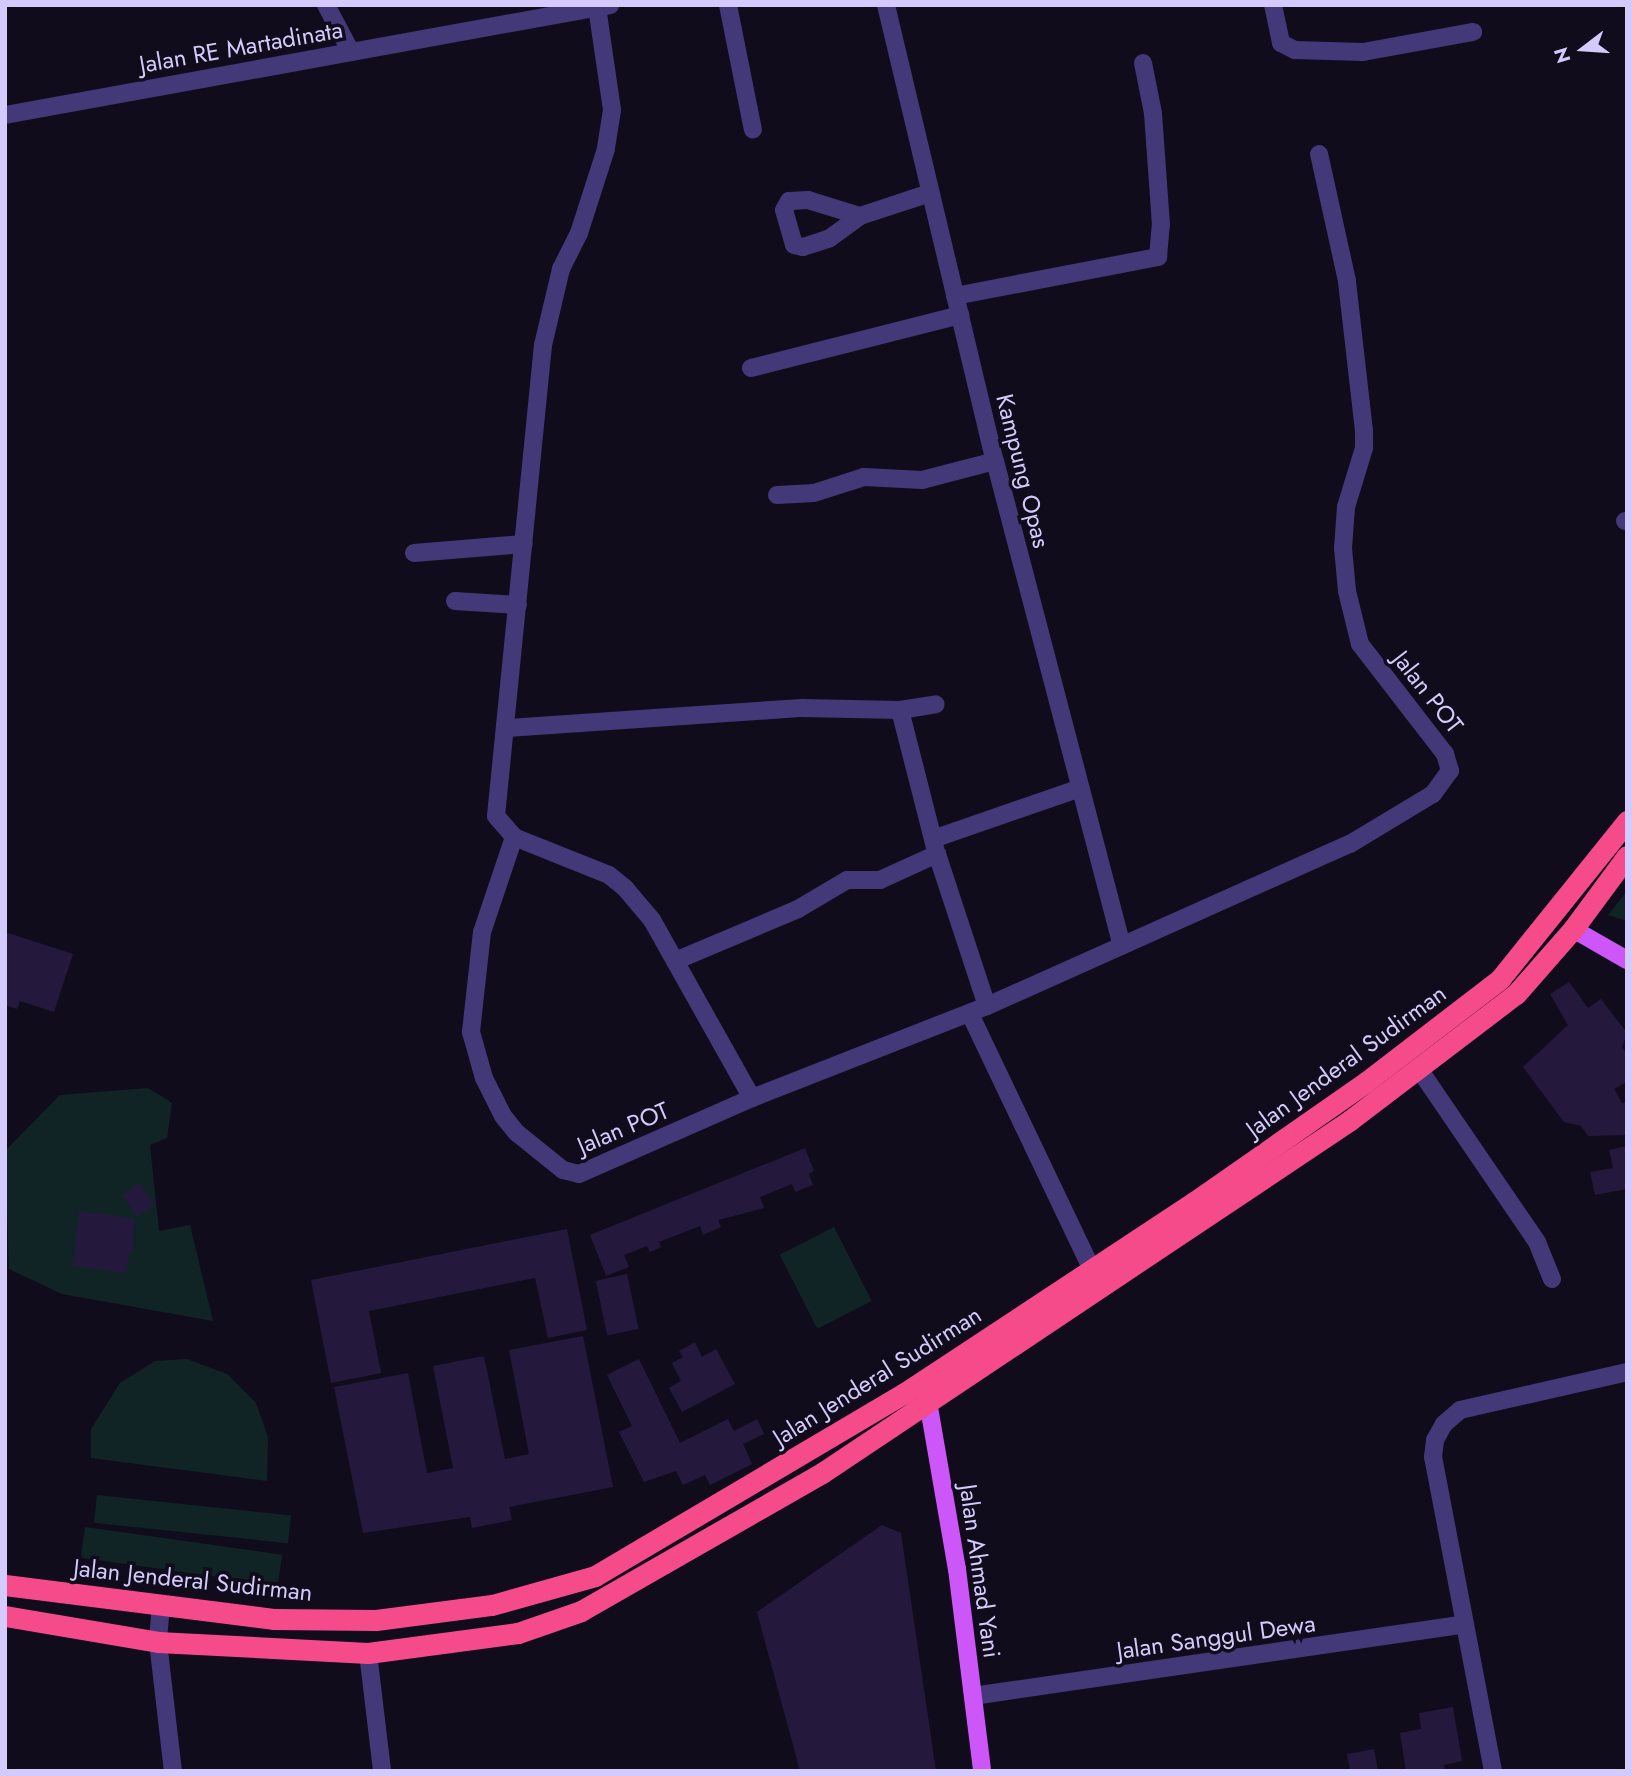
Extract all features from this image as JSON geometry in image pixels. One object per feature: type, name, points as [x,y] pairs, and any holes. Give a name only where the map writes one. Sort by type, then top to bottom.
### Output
[{"type":"highway","name":"Jalan Jenderal Sudirman","points":[[1422,1058],[1500,978],[1626,824]]},
{"type":"highway","name":"Jalan Jenderal Sudirman","points":[[5,1616],[158,1642],[368,1653],[518,1633],[581,1611],[822,1473],[929,1404],[1298,1141],[1516,994],[1573,929],[1627,856]]},
{"type":"highway","name":"Jalan Jenderal Sudirman","points":[[5,1585],[273,1619],[376,1620],[492,1605],[595,1576],[925,1380],[1091,1268],[1298,1141]]},
{"type":"main road","points":[[1573,929],[1627,960]]},
{"type":"main road","name":"Jalan Ahmad Yani","points":[[925,1380],[982,1771]]},
{"type":"street","points":[[326,5],[351,52]]},
{"type":"street","points":[[727,5],[753,130]]},
{"type":"street","name":"Kampung Opas","points":[[886,5],[995,461],[1122,946]]},
{"type":"street","points":[[1273,5],[1281,43],[1295,50],[1363,52],[1473,32]]},
{"type":"street","points":[[603,6],[612,110],[606,149],[549,312],[496,816],[514,837],[609,875],[652,920],[752,1098]]},
{"type":"street","name":"Jalan RE Martadinata","points":[[5,115],[603,6]]},
{"type":"street","points":[[955,296],[1158,257],[1161,225],[1154,125],[1143,63]]},
{"type":"street","name":"Jalan POT","points":[[514,837],[482,932],[471,1011],[471,1032],[484,1078],[517,1133],[564,1170],[589,1173],[752,1098],[978,1010],[1350,844],[1433,794],[1450,771],[1445,754],[1355,634],[1343,548],[1346,507],[1364,448],[1364,431],[1347,281],[1319,154]]},
{"type":"street","points":[[860,216],[930,193]]},
{"type":"street","points":[[751,368],[960,315]]},
{"type":"street","points":[[777,495],[814,494],[864,477],[922,480],[995,461]]},
{"type":"street","points":[[414,553],[524,544]]},
{"type":"street","points":[[455,601],[518,605]]},
{"type":"street","points":[[507,728],[802,708],[900,710],[936,704]]},
{"type":"street","points":[[900,710],[978,1010],[1091,1268]]},
{"type":"street","points":[[675,961],[798,909],[847,880],[880,880],[935,847],[1080,788]]},
{"type":"street","points":[[1422,1058],[1537,1242],[1552,1279]]},
{"type":"street","points":[[1493,1771],[1433,1457],[1444,1424],[1476,1405],[1627,1372]]},
{"type":"street","points":[[160,1605],[158,1642],[173,1771]]},
{"type":"street","name":"Jalan Sanggul Dewa","points":[[973,1696],[1465,1624]]},
{"type":"street","points":[[368,1653],[382,1771]]},
{"type":"green space","points":[[1627,891],[1627,921],[1608,915]]},
{"type":"green space","points":[[148,1088],[172,1103],[167,1138],[150,1145],[159,1231],[190,1225],[213,1321],[62,1294],[9,1269],[5,1151],[60,1095]]},
{"type":"green space","points":[[834,1227],[872,1301],[817,1329],[780,1255]]},
{"type":"green space","points":[[187,1359],[227,1374],[256,1403],[268,1437],[267,1481],[91,1458],[91,1429],[120,1383],[155,1361]]},
{"type":"green space","points":[[97,1495],[291,1515],[288,1543],[94,1523]]},
{"type":"green space","points":[[85,1527],[282,1555],[278,1585],[81,1558]]},
{"type":"building","points":[[5,932],[73,954],[54,1012],[20,1001],[17,1009],[5,1005]]},
{"type":"building","points":[[1569,982],[1588,1008],[1601,999],[1627,1033],[1622,1047],[1627,1055],[1627,1082],[1614,1089],[1622,1103],[1627,1102],[1627,1135],[1588,1136],[1581,1126],[1564,1122],[1523,1067],[1568,1025],[1550,994]]},
{"type":"building","points":[[1627,1146],[1627,1189],[1595,1195],[1590,1172],[1613,1168],[1609,1150]]},
{"type":"building","points":[[805,1148],[814,1171],[809,1174],[813,1185],[795,1192],[792,1184],[760,1197],[764,1208],[718,1220],[721,1227],[703,1235],[700,1226],[659,1242],[661,1247],[650,1252],[647,1246],[624,1255],[629,1267],[606,1276],[590,1235]]},
{"type":"building","points":[[139,1183],[155,1204],[138,1216],[122,1196]]},
{"type":"building","points":[[79,1211],[134,1218],[133,1253],[129,1253],[126,1273],[73,1266]]},
{"type":"building","points":[[567,1229],[587,1330],[548,1338],[535,1278],[369,1311],[381,1373],[331,1383],[311,1280]]},
{"type":"building","points":[[627,1274],[639,1329],[607,1335],[596,1281]]},
{"type":"building","points":[[583,1336],[613,1487],[509,1507],[512,1520],[472,1528],[470,1517],[363,1533],[334,1387],[408,1373],[427,1473],[453,1468],[433,1366],[484,1356],[505,1459],[529,1454],[509,1350]]},
{"type":"building","points":[[695,1342],[702,1357],[716,1349],[735,1384],[682,1412],[669,1388],[681,1381],[672,1363],[683,1357],[679,1351]]},
{"type":"building","points":[[639,1359],[680,1443],[728,1419],[734,1431],[757,1419],[764,1434],[743,1444],[752,1464],[710,1485],[705,1475],[683,1485],[676,1471],[644,1482],[619,1432],[632,1426],[607,1375]]},
{"type":"building","points":[[882,1525],[901,1533],[936,1771],[800,1771],[757,1612]]},
{"type":"building","points":[[1453,1707],[1462,1761],[1444,1765],[1445,1771],[1406,1771],[1400,1733],[1421,1729],[1419,1713]]},
{"type":"building","points":[[1374,1749],[1378,1771],[1350,1771],[1347,1754]]}]
